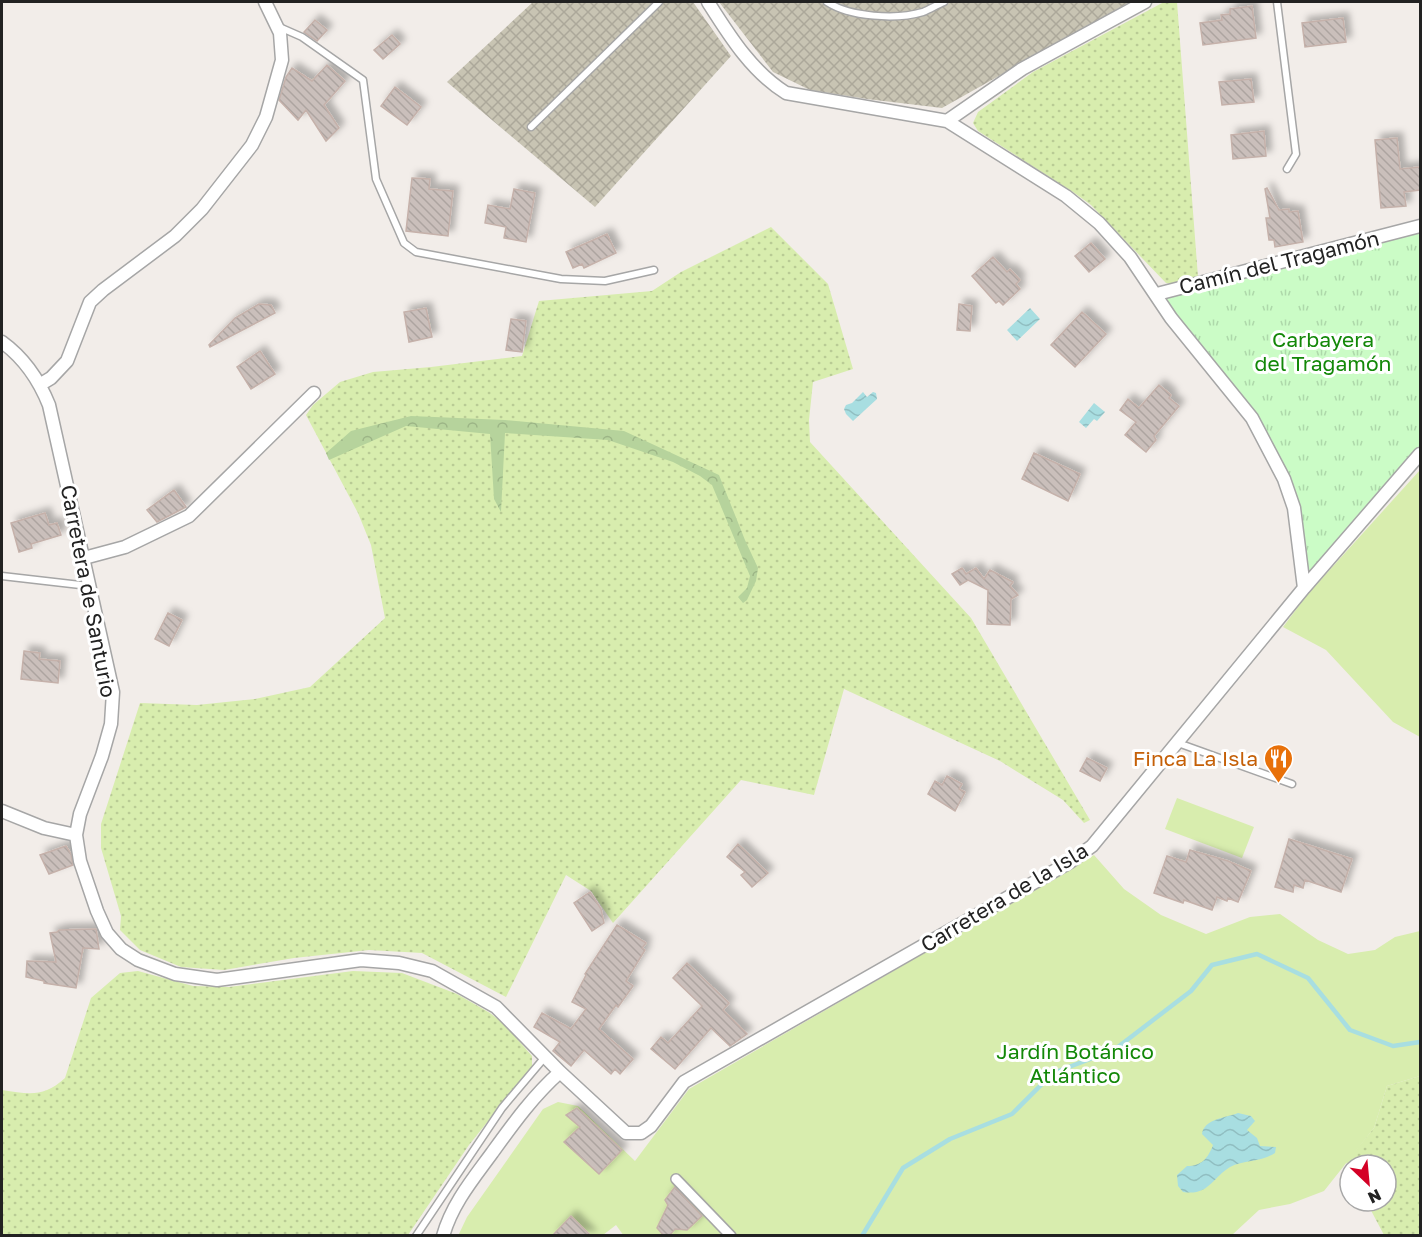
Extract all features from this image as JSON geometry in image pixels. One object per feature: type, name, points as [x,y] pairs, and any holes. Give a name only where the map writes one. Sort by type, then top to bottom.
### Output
[{"type":"street","points":[[40,384],[51,378],[67,361],[90,302],[175,236],[202,209],[252,145],[266,117],[282,60],[280,33],[266,2]]},
{"type":"street","name":"Camín del Tragamón","points":[[708,2],[724,27],[768,82],[786,93],[947,121],[1066,196],[1099,223],[1131,257],[1157,294],[1420,226]]},
{"type":"street","points":[[947,121],[1022,69],[1145,2]]},
{"type":"street","points":[[1157,294],[1172,318],[1252,418],[1284,478],[1294,508],[1304,588]]},
{"type":"street","name":"Carretera de Santurio","points":[[2,342],[25,363],[40,384],[49,405],[114,692],[111,724],[102,756],[80,814],[76,835],[80,861],[107,933],[121,949],[138,960],[175,974],[217,980],[360,960],[399,963],[432,971],[496,1007],[560,1072]]},
{"type":"street","points":[[84,558],[125,547],[189,516],[314,393]]},
{"type":"street","name":"Carretera de la Isla","points":[[560,1072],[627,1133],[641,1133],[651,1126],[684,1082],[1070,862],[1092,846],[1304,588],[1420,454]]},
{"type":"street","points":[[2,812],[44,828],[76,835]]},
{"type":"street","points":[[443,1236],[446,1224],[459,1198],[526,1107],[560,1072]]},
{"type":"street","points":[[676,1179],[731,1236]]},
{"type":"lane","points":[[531,127],[659,2]]},
{"type":"lane","points":[[827,2],[850,12],[896,16],[923,12],[944,2]]},
{"type":"lane","points":[[1277,2],[1296,154],[1287,169]]},
{"type":"lane","points":[[277,26],[302,37],[363,80],[376,179],[404,243],[416,252],[561,279],[605,281],[654,270]]},
{"type":"lane","points":[[2,576],[90,586]]},
{"type":"lane","points":[[1177,742],[1292,784]]},
{"type":"lane","points":[[419,1233],[502,1108],[546,1056]]},
{"type":"shaded area","points":[[533,2],[693,2],[731,56],[595,207],[447,82]]},
{"type":"shaded area","points":[[719,2],[1130,2],[942,108],[810,90],[773,72]]},
{"type":"green space","points":[[1164,2],[1177,2],[1198,277],[1171,284],[1166,283],[1091,205],[978,131],[973,123],[978,112],[1033,72]]},
{"type":"green space","name":"Carbayera del Tragamón","points":[[1420,226],[1420,454],[1304,588],[1294,508],[1252,418],[1157,294]]},
{"type":"green space","points":[[771,227],[828,284],[853,369],[813,382],[809,420],[810,442],[971,618],[1090,820],[1084,823],[1063,800],[1000,761],[844,689],[814,795],[741,780],[613,923],[591,891],[566,875],[506,997],[422,953],[369,950],[294,958],[224,970],[181,967],[140,950],[120,930],[121,916],[101,848],[101,824],[140,703],[197,705],[255,699],[310,687],[385,618],[371,545],[358,513],[306,415],[313,405],[340,382],[373,372],[522,356],[539,301],[652,291],[681,272]]},
{"type":"green space","points":[[411,416],[505,420],[624,431],[719,475],[758,568],[756,581],[747,600],[743,603],[738,597],[747,588],[750,576],[712,485],[673,462],[608,440],[505,433],[501,512],[494,499],[490,434],[406,426],[329,460],[326,453],[351,431]]},
{"type":"green space","points":[[1420,470],[1420,737],[1393,722],[1326,650],[1283,627],[1307,595]]},
{"type":"green space","points":[[1177,798],[1254,827],[1242,858],[1165,829]]},
{"type":"green space","name":"Jardín Botánico Atlántico","points":[[1094,855],[1124,889],[1161,915],[1206,934],[1250,917],[1280,914],[1318,940],[1348,954],[1375,950],[1395,937],[1420,931],[1420,1076],[1387,1086],[1374,1128],[1354,1153],[1338,1153],[1338,1173],[1324,1191],[1290,1204],[1259,1210],[1232,1235],[624,1236],[616,1225],[603,1235],[588,1236],[590,1234],[571,1216],[552,1235],[458,1236],[467,1217],[543,1109],[558,1102],[578,1106],[635,1161],[689,1089]]},
{"type":"green space","points":[[138,971],[193,986],[229,987],[353,971],[402,973],[457,994],[490,1013],[504,1024],[532,1056],[532,1066],[469,1145],[408,1235],[2,1236],[2,1090],[43,1092],[65,1078],[91,998],[120,973]]},
{"type":"green space","points":[[1420,1076],[1420,1235],[1384,1235],[1372,1213],[1398,1213],[1398,1153],[1353,1153],[1374,1128],[1387,1086]]},
{"type":"water","points":[[1030,308],[1040,319],[1017,341],[1007,330]]},
{"type":"water","points":[[863,392],[867,397],[873,392],[876,393],[877,399],[853,421],[844,409]]},
{"type":"water","points":[[1094,403],[1105,412],[1086,428],[1079,422]]},
{"type":"water","points":[[1238,1113],[1251,1116],[1255,1121],[1247,1130],[1257,1138],[1260,1146],[1276,1147],[1275,1153],[1230,1167],[1205,1189],[1192,1193],[1183,1192],[1178,1186],[1177,1175],[1187,1166],[1197,1165],[1204,1160],[1213,1145],[1202,1134],[1204,1129],[1211,1122]]},
{"type":"building","points":[[1252,6],[1256,38],[1203,45],[1200,23],[1222,20],[1221,15],[1230,14],[1230,9]]},
{"type":"building","points":[[1343,18],[1346,42],[1305,47],[1302,23]]},
{"type":"building","points":[[315,20],[327,30],[317,41],[304,32]]},
{"type":"building","points":[[392,35],[400,44],[383,59],[374,50]]},
{"type":"building","points":[[327,65],[345,81],[324,105],[339,128],[326,141],[306,110],[298,120],[279,100],[286,77],[292,68],[312,81]]},
{"type":"building","points":[[1251,79],[1254,102],[1222,105],[1219,82]]},
{"type":"building","points":[[395,87],[421,107],[407,125],[381,106]]},
{"type":"building","points":[[1264,131],[1266,156],[1233,159],[1231,135]]},
{"type":"building","points":[[1397,138],[1400,169],[1420,167],[1420,190],[1404,192],[1406,206],[1381,208],[1375,140]]},
{"type":"building","points":[[412,178],[430,179],[429,189],[453,191],[448,236],[406,231]]},
{"type":"building","points":[[1267,188],[1279,210],[1298,211],[1303,242],[1275,247],[1274,240],[1269,240],[1266,218],[1270,218],[1265,189]]},
{"type":"building","points":[[514,189],[535,193],[526,242],[504,238],[506,227],[485,223],[488,205],[510,209]]},
{"type":"building","points":[[607,234],[616,253],[584,268],[582,264],[573,268],[566,252]]},
{"type":"building","points":[[1091,243],[1105,259],[1089,272],[1075,256]]},
{"type":"building","points":[[993,257],[1007,272],[1010,269],[1020,280],[1016,284],[1020,289],[1003,305],[999,301],[996,303],[972,276]]},
{"type":"building","points":[[259,304],[271,305],[275,313],[210,347],[209,345],[235,318]]},
{"type":"building","points":[[959,304],[972,306],[970,331],[957,330]]},
{"type":"building","points":[[426,308],[432,337],[409,342],[404,312]]},
{"type":"building","points":[[1082,312],[1106,334],[1075,367],[1051,345]]},
{"type":"building","points":[[511,319],[526,321],[522,352],[506,350]]},
{"type":"building","points":[[260,351],[275,374],[251,389],[237,367]]},
{"type":"building","points":[[1159,385],[1179,406],[1154,436],[1156,440],[1146,452],[1125,435],[1136,422],[1120,410],[1128,399],[1139,408]]},
{"type":"building","points":[[1034,453],[1080,474],[1068,501],[1022,479]]},
{"type":"building","points":[[174,490],[186,507],[157,522],[147,510]]},
{"type":"building","points":[[45,513],[49,525],[57,523],[61,535],[31,544],[32,548],[19,552],[11,523]]},
{"type":"building","points":[[962,568],[966,574],[976,568],[984,579],[990,570],[1013,582],[1010,586],[1018,595],[1011,599],[1010,625],[987,624],[988,590],[968,580],[960,585],[952,574]]},
{"type":"building","points":[[168,613],[182,620],[169,646],[155,639]]},
{"type":"building","points":[[24,651],[40,653],[39,659],[60,661],[58,683],[21,679]]},
{"type":"building","points":[[1087,758],[1107,768],[1100,781],[1080,771]]},
{"type":"building","points":[[947,776],[962,784],[959,789],[965,792],[955,811],[928,794],[935,781],[942,785]]},
{"type":"building","points":[[1289,839],[1352,859],[1341,892],[1305,880],[1303,888],[1294,885],[1293,892],[1275,887]]},
{"type":"building","points":[[738,844],[768,873],[752,887],[741,875],[745,872],[727,857]]},
{"type":"building","points":[[66,846],[71,854],[73,865],[49,874],[40,855]]},
{"type":"building","points":[[1190,850],[1228,861],[1251,871],[1238,902],[1217,897],[1212,910],[1154,893],[1167,856],[1186,862]]},
{"type":"building","points":[[590,892],[601,909],[604,923],[592,931],[574,903]]},
{"type":"building","points":[[617,925],[646,943],[642,948],[645,950],[626,981],[633,986],[599,1029],[633,1059],[620,1074],[615,1069],[611,1074],[584,1050],[571,1066],[553,1051],[560,1042],[534,1027],[542,1013],[571,1029],[586,1009],[572,1002],[585,974]]},
{"type":"building","points":[[96,929],[99,949],[83,948],[76,988],[44,983],[44,981],[26,977],[27,961],[56,962],[50,933],[59,930]]},
{"type":"building","points":[[687,963],[729,1003],[723,1010],[747,1034],[730,1046],[711,1028],[675,1069],[651,1049],[661,1037],[668,1043],[702,1006],[673,978]]},
{"type":"building","points":[[577,1108],[622,1150],[599,1174],[564,1142],[580,1127],[566,1115]]},
{"type":"building","points":[[675,1187],[702,1216],[687,1230],[675,1229],[669,1236],[664,1236],[657,1228],[668,1205],[665,1200]]},
{"type":"building","points":[[571,1216],[591,1236],[552,1236]]},
{"type":"waterway","points":[[862,1236],[903,1168],[950,1139],[1012,1114],[1053,1073],[1114,1050],[1191,991],[1212,965],[1257,954],[1308,978],[1350,1030],[1393,1046],[1420,1042]]},
{"type":"place","name":"Finca La Isla","points":[[1279,784]]}]
